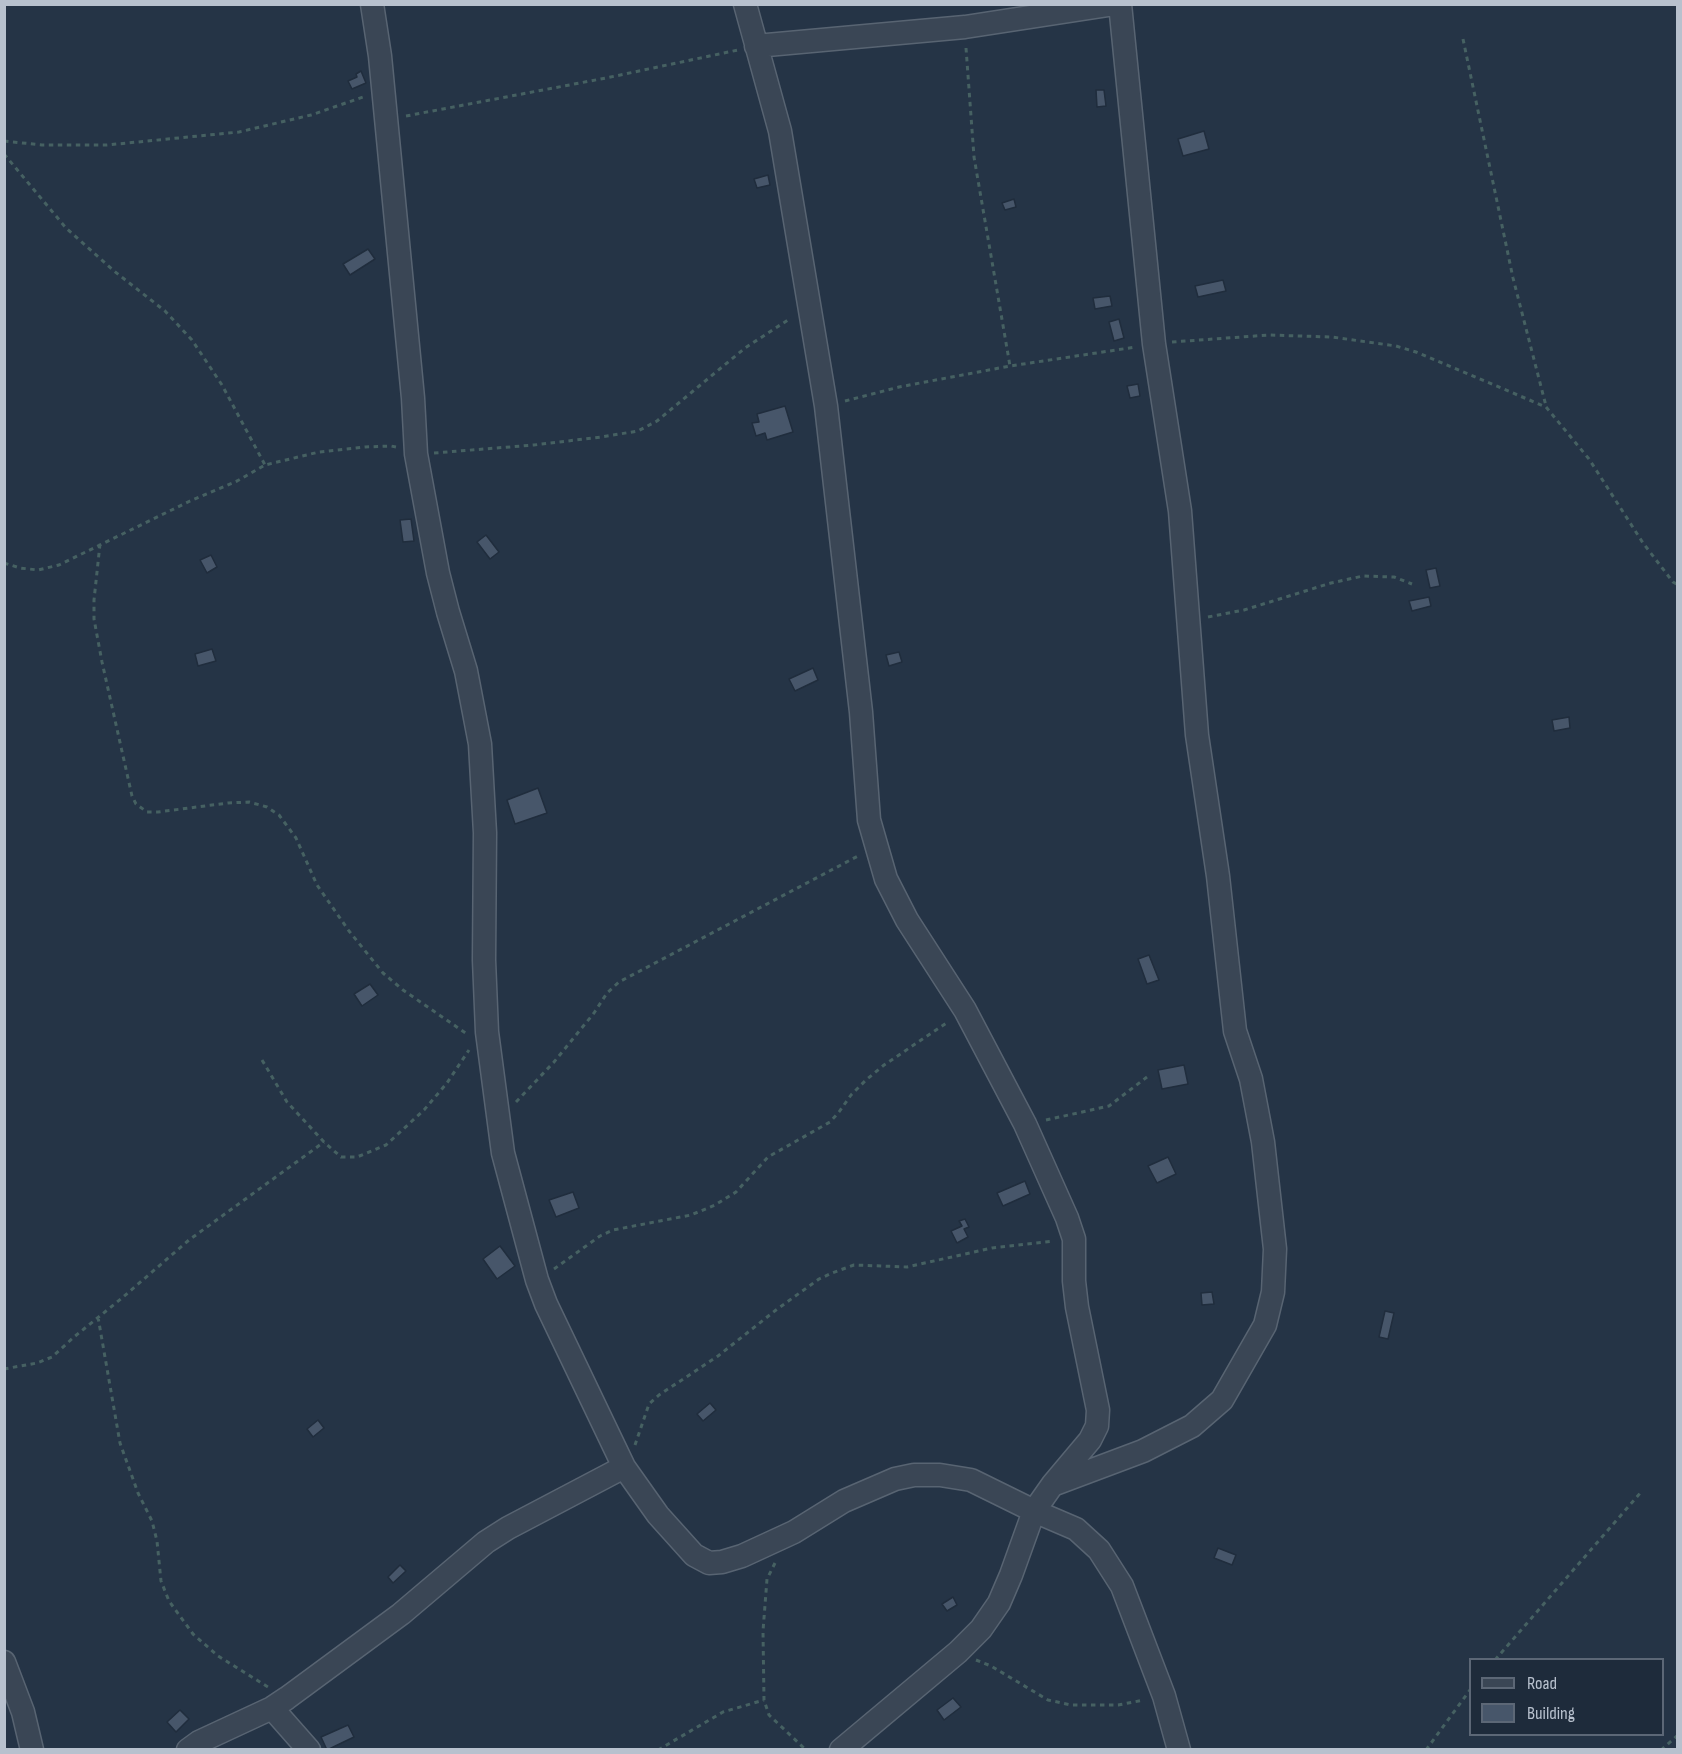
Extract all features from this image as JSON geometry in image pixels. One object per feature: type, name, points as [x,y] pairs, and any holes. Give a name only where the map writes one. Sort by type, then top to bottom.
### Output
[{"type":"street","points":[[372,4],[380,56],[413,398],[416,454],[438,573],[466,671],[480,744],[486,833],[484,960],[487,1032],[482,1044],[499,1120],[503,1153],[537,1280],[546,1304],[624,1467],[658,1515],[694,1555],[709,1563],[742,1556],[794,1532],[844,1501],[895,1479],[914,1475],[940,1475],[971,1480],[1076,1529],[1099,1550],[1122,1586],[1164,1696],[1179,1749]]},
{"type":"street","points":[[746,4],[780,131],[826,406],[861,712],[869,820],[886,879],[907,920],[965,1010],[1025,1124],[1067,1218],[1074,1239],[1076,1298],[1098,1410],[1097,1426],[1090,1440],[1053,1484],[1034,1511],[999,1603],[981,1629],[958,1652],[841,1749]]},
{"type":"street","points":[[756,46],[965,27],[1115,4]]},
{"type":"street","points":[[1053,1484],[1143,1451],[1192,1426],[1222,1400],[1265,1325],[1273,1292],[1275,1249],[1263,1142],[1251,1079],[1235,1031],[1218,876],[1197,735],[1180,511],[1154,344],[1120,4]]},
{"type":"street","points":[[188,1749],[280,1703],[401,1614],[486,1542],[517,1523],[624,1467]]},
{"type":"street","points":[[4,1662],[23,1712],[32,1749]]},
{"type":"street","points":[[280,1703],[309,1749]]},
{"type":"path","points":[[965,27],[974,157],[1010,366]]},
{"type":"path","points":[[1463,39],[1513,278],[1546,407],[1589,459],[1643,543],[1677,585]]},
{"type":"path","points":[[386,120],[606,78],[756,46]]},
{"type":"path","points":[[4,141],[42,145],[106,145],[239,132],[311,115],[383,90]]},
{"type":"path","points":[[4,154],[66,228],[114,271],[165,311],[192,340],[222,385],[265,465]]},
{"type":"path","points":[[4,563],[38,570],[59,565],[190,501],[237,481],[265,465],[319,452],[392,446],[416,454],[534,445],[638,431],[657,421],[745,348],[809,307]]},
{"type":"path","points":[[826,406],[900,387],[1010,366],[1154,344],[1269,335],[1332,337],[1396,346],[1416,352],[1546,407]]},
{"type":"path","points":[[100,544],[94,619],[132,796],[136,804],[147,812],[158,813],[228,803],[249,802],[267,807],[279,816],[296,838],[317,885],[349,931],[383,973],[403,990],[482,1044],[424,1110],[386,1145],[357,1157],[341,1157],[324,1142],[286,1102],[262,1060]]},
{"type":"path","points":[[1189,621],[1244,610],[1331,583],[1363,576],[1394,577],[1412,584]]},
{"type":"path","points":[[499,1120],[554,1062],[594,1013],[607,993],[619,982],[876,847]]},
{"type":"path","points":[[537,1280],[600,1236],[614,1230],[690,1215],[715,1205],[736,1192],[768,1157],[830,1122],[851,1095],[884,1065],[965,1010]]},
{"type":"path","points":[[1025,1124],[1109,1106],[1147,1077]]},
{"type":"path","points":[[4,1369],[37,1363],[52,1357],[189,1240],[324,1142]]},
{"type":"path","points":[[624,1467],[634,1448],[650,1404],[659,1395],[717,1356],[776,1310],[832,1273],[854,1265],[907,1267],[992,1248],[1074,1239]]},
{"type":"path","points":[[98,1317],[120,1443],[138,1492],[152,1521],[157,1542],[160,1581],[169,1601],[193,1634],[280,1703]]},
{"type":"path","points":[[1496,1658],[1642,1491]]},
{"type":"path","points":[[777,1560],[767,1579],[764,1700],[769,1715],[806,1749]]},
{"type":"path","points":[[958,1652],[991,1666],[1048,1700],[1071,1705],[1118,1705],[1164,1696]]},
{"type":"path","points":[[1426,1749],[1469,1691]]},
{"type":"path","points":[[658,1749],[723,1712],[764,1700]]},
{"type":"path","points":[[1661,1749],[1677,1735]]},
{"type":"building","points":[[361,71],[366,83],[352,89],[348,81],[357,77],[356,74]]},
{"type":"building","points":[[1096,90],[1104,90],[1106,106],[1097,107]]},
{"type":"building","points":[[1204,131],[1209,149],[1183,156],[1178,139]]},
{"type":"building","points":[[768,175],[770,185],[757,188],[754,179]]},
{"type":"building","points":[[1014,199],[1016,207],[1005,210],[1002,203]]},
{"type":"building","points":[[368,249],[375,259],[350,275],[343,264]]},
{"type":"building","points":[[1223,280],[1226,291],[1198,297],[1195,286]]},
{"type":"building","points":[[1110,296],[1112,306],[1095,309],[1093,298]]},
{"type":"building","points":[[1119,319],[1124,338],[1114,341],[1109,322]]},
{"type":"building","points":[[1138,384],[1140,396],[1130,398],[1127,386]]},
{"type":"building","points":[[785,406],[793,432],[767,440],[765,433],[756,436],[752,423],[759,422],[757,414]]},
{"type":"building","points":[[411,519],[414,541],[403,542],[400,520]]},
{"type":"building","points":[[486,535],[499,552],[490,559],[477,542]]},
{"type":"building","points":[[211,555],[217,567],[207,573],[200,560]]},
{"type":"building","points":[[1436,568],[1440,586],[1430,588],[1426,570]]},
{"type":"building","points":[[1429,597],[1431,606],[1412,611],[1409,601]]},
{"type":"building","points":[[212,649],[216,661],[198,666],[195,654]]},
{"type":"building","points":[[899,652],[902,662],[889,666],[886,655]]},
{"type":"building","points":[[813,668],[818,680],[795,691],[789,679]]},
{"type":"building","points":[[1569,717],[1570,728],[1554,731],[1552,720]]},
{"type":"building","points":[[538,788],[547,813],[515,824],[507,800]]},
{"type":"building","points":[[1149,955],[1159,980],[1147,984],[1138,959]]},
{"type":"building","points":[[370,984],[378,995],[362,1006],[354,994]]},
{"type":"building","points":[[1184,1065],[1188,1084],[1162,1089],[1158,1070]]},
{"type":"building","points":[[1168,1157],[1176,1174],[1157,1183],[1148,1166]]},
{"type":"building","points":[[1025,1181],[1030,1194],[1003,1206],[997,1193]]},
{"type":"building","points":[[573,1192],[579,1208],[556,1217],[549,1200]]},
{"type":"building","points":[[965,1219],[969,1227],[964,1229],[968,1237],[957,1243],[951,1231],[962,1226],[959,1221]]},
{"type":"building","points":[[500,1246],[515,1266],[497,1279],[483,1259]]},
{"type":"building","points":[[1212,1292],[1214,1304],[1202,1305],[1201,1293]]},
{"type":"building","points":[[1385,1311],[1394,1313],[1388,1339],[1379,1337]]},
{"type":"building","points":[[710,1403],[716,1410],[703,1421],[697,1414]]},
{"type":"building","points":[[318,1420],[324,1428],[313,1437],[307,1429]]},
{"type":"building","points":[[1218,1548],[1236,1555],[1232,1565],[1214,1558]]},
{"type":"building","points":[[400,1565],[406,1571],[393,1583],[388,1577]]},
{"type":"building","points":[[953,1597],[957,1605],[947,1611],[942,1604]]},
{"type":"building","points":[[953,1698],[961,1707],[944,1720],[937,1710]]},
{"type":"building","points":[[180,1710],[189,1719],[176,1732],[167,1722]]},
{"type":"building","points":[[348,1725],[354,1737],[327,1750],[321,1737]]}]
